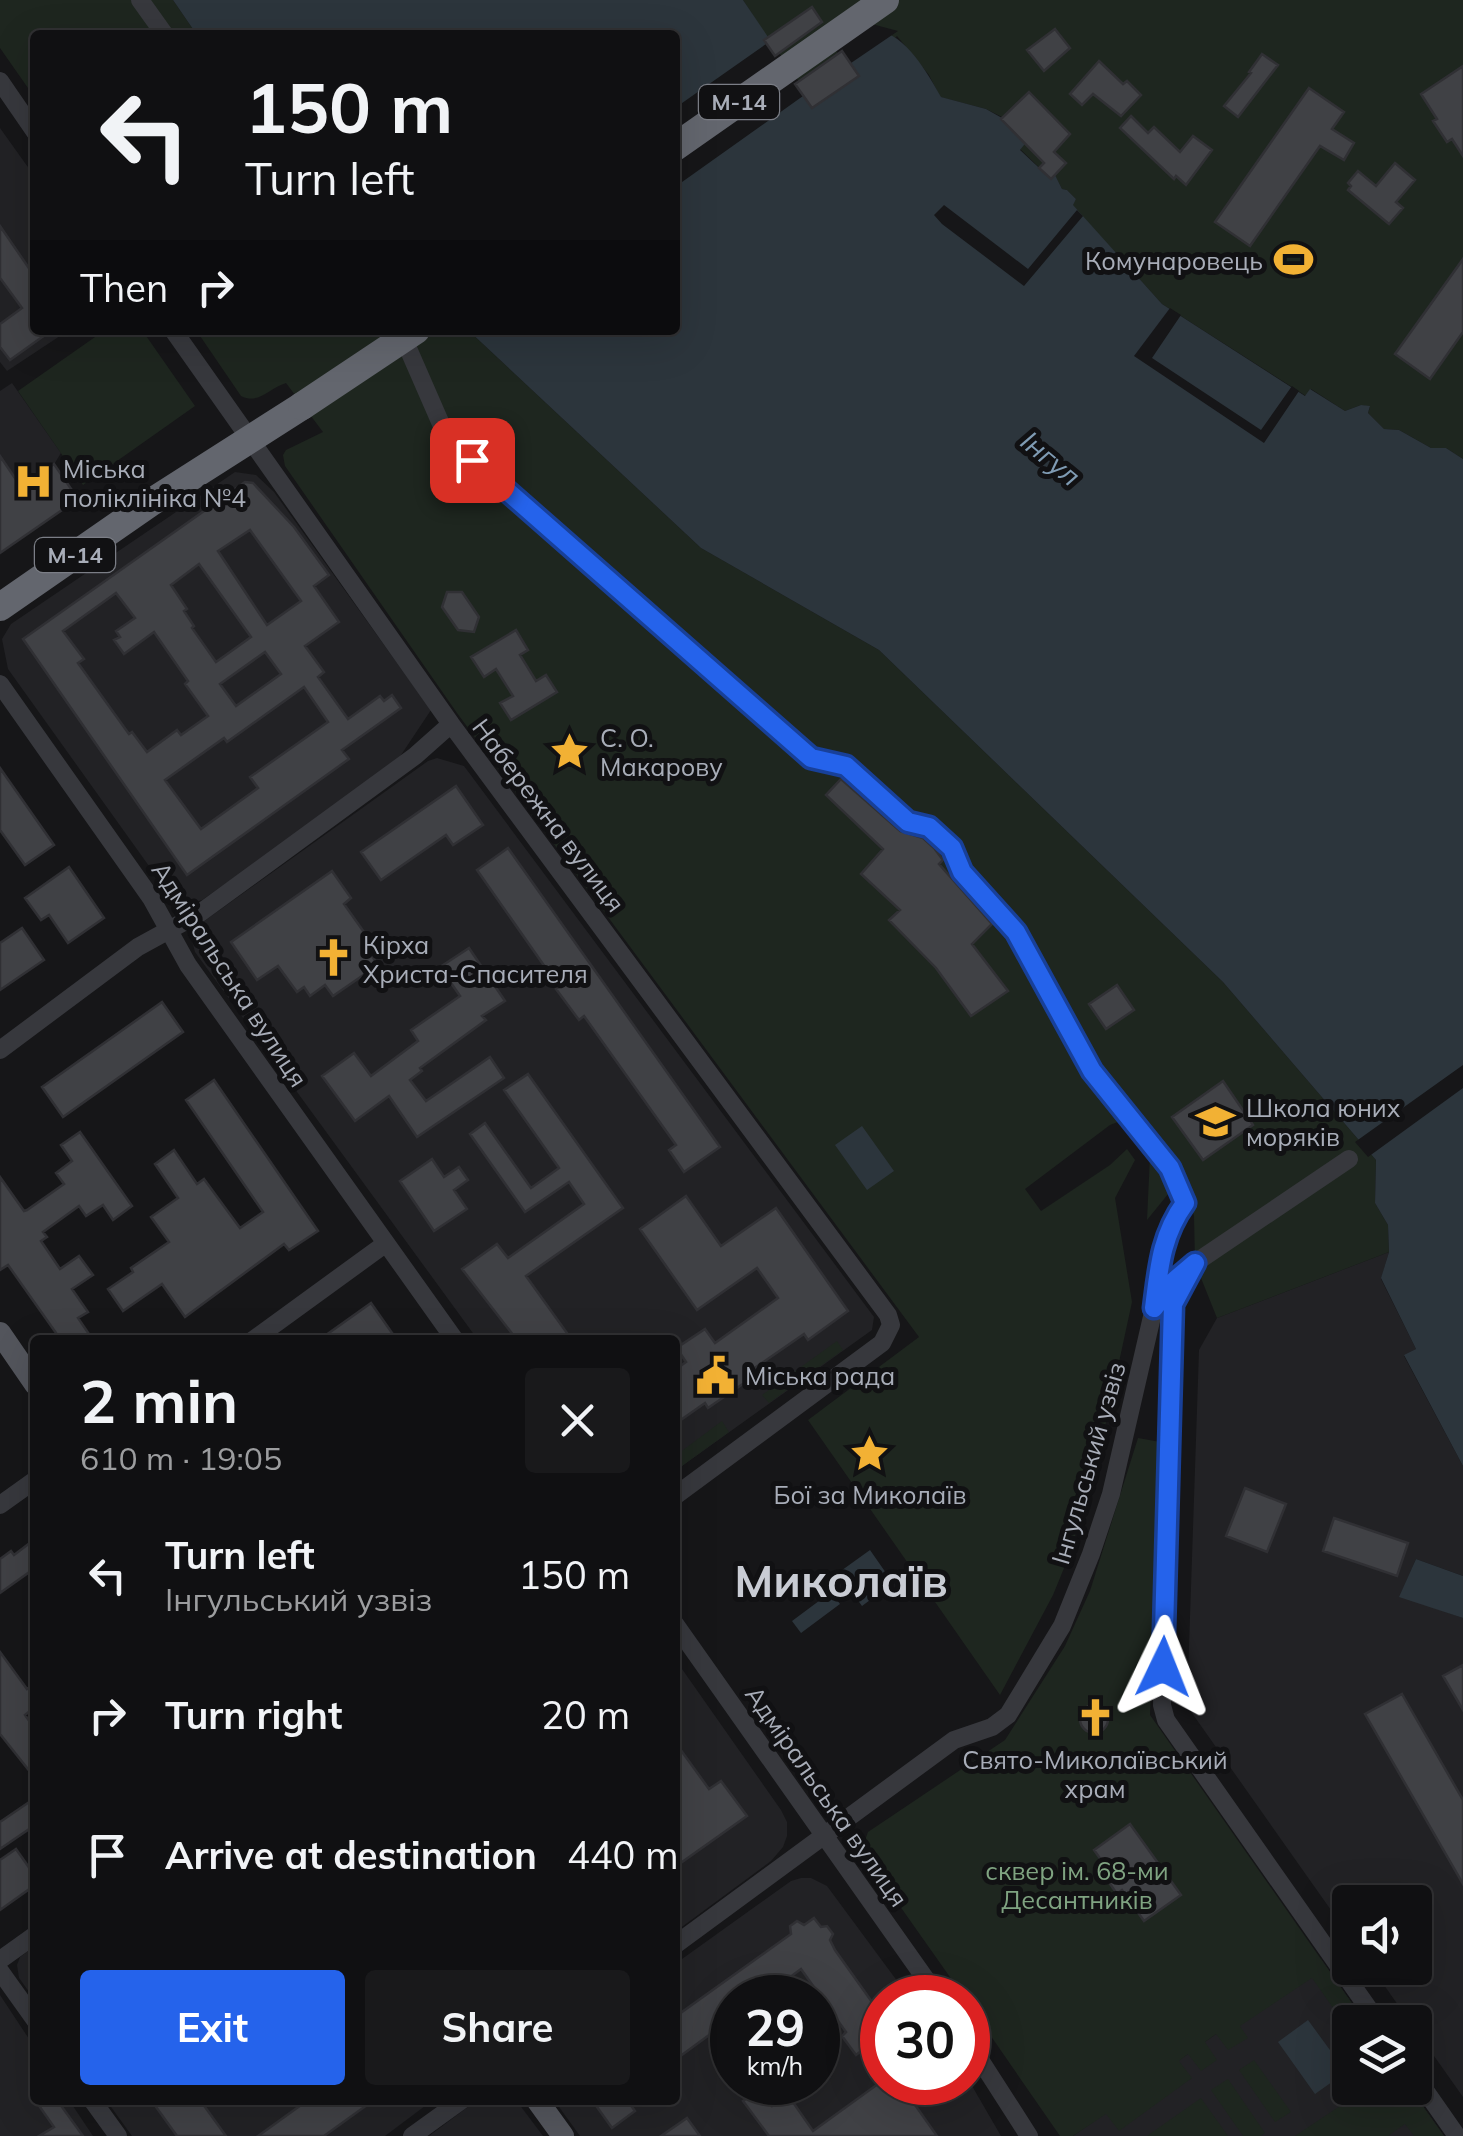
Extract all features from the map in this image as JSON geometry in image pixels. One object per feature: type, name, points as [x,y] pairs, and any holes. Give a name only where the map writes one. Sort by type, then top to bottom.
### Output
[{"type":"highway","name":"М-14","points":[[680,144],[885,0]]},
{"type":"highway","name":"М-14","points":[[0,606],[150,502],[408,335]]},
{"type":"main road","points":[[0,1333],[30,1377]]},
{"type":"main road","points":[[540,2105],[562,2136]]},
{"type":"street","points":[[140,0],[161,30]]},
{"type":"street","points":[[0,81],[30,125]]},
{"type":"street","name":"Набережна вулиця","points":[[176,335],[451,724],[892,1325],[882,1343],[680,1492]]},
{"type":"street","points":[[402,335],[448,440],[811,758],[846,766],[908,822],[929,827],[952,848],[962,872],[1016,932],[1092,1071],[1179,1184],[1185,1203],[1174,1218],[1161,1252],[1154,1308]]},
{"type":"street","name":"Адміральська вулиця","points":[[0,684],[172,931],[188,965],[451,1335]]},
{"type":"street","points":[[0,1050],[138,947],[172,931],[414,756],[451,724]]},
{"type":"street","points":[[1349,1158],[1195,1263],[1173,1304],[1162,1705],[1166,1720],[1366,2005]]},
{"type":"street","points":[[260,1335],[385,1244]]},
{"type":"street","name":"Інгульський узвіз","points":[[824,1836],[954,1740],[992,1727],[1008,1715],[1034,1677],[1062,1626],[1110,1494],[1154,1308],[1175,1280],[1195,1263]]},
{"type":"street","points":[[0,1505],[30,1484]]},
{"type":"street","name":"Адміральська вулиця","points":[[680,1631],[922,1975]]},
{"type":"street","points":[[680,1941],[824,1836]]},
{"type":"street","points":[[0,1960],[30,1939]]},
{"type":"street","points":[[0,1970],[30,2013]]},
{"type":"street","points":[[990,2075],[1029,2136]]},
{"type":"street","points":[[1432,2100],[1457,2136]]},
{"type":"street","points":[[96,2105],[118,2136]]},
{"type":"street","points":[[412,2136],[455,2105]]},
{"type":"shaded area","points":[[0,128],[30,170],[30,335],[61,335],[7,371],[0,362]]},
{"type":"shaded area","name":"Міська поліклініка №4","points":[[12,383],[61,453],[0,553],[0,391]]},
{"type":"shaded area","points":[[235,472],[256,475],[274,492],[431,710],[393,767],[202,900],[183,905],[174,901],[8,669],[2,639],[11,624]]},
{"type":"shaded area","points":[[437,758],[464,766],[874,1317],[872,1330],[680,1467],[680,1335],[474,1335],[195,952],[191,937],[196,927]]},
{"type":"shaded area","points":[[1389,1252],[1381,1279],[1416,1349],[1404,1356],[1463,1466],[1463,1576],[1416,1559],[1400,1596],[1463,1618],[1463,2097],[1432,2053],[1432,2005],[1398,2005],[1384,1985],[1432,1985],[1432,1885],[1332,1885],[1332,1911],[1187,1706],[1199,1350],[1217,1318]]},
{"type":"shaded area","points":[[680,1666],[787,1822],[783,1847],[771,1861],[680,1928]]},
{"type":"shaded area","points":[[811,1878],[827,1886],[893,1975],[860,1975],[860,2105],[983,2105],[1001,2136],[580,2136],[558,2105],[680,2105],[680,1960],[791,1881]]},
{"type":"shaded area","points":[[30,1950],[30,1993],[19,1978],[20,1957]]},
{"type":"shaded area","points":[[1321,1959],[1332,1975],[1332,1985],[1339,1985],[1353,2005],[1332,2005],[1332,2105],[1422,2105],[1444,2136],[1073,2136]]},
{"type":"shaded area","points":[[0,1995],[30,2040],[30,2105],[72,2105],[93,2136],[0,2136]]},
{"type":"shaded area","points":[[110,2105],[426,2105],[385,2136],[132,2136]]},
{"type":"shaded area","points":[[470,2105],[520,2105],[543,2136],[429,2136]]},
{"type":"green space","points":[[0,0],[173,0],[194,30],[30,30],[30,91],[0,48]]},
{"type":"green space","name":"Комунаровець","points":[[743,0],[1463,0],[1463,459],[1446,448],[1431,448],[1399,430],[1384,429],[1368,413],[1370,407],[1361,405],[1345,411],[1311,389],[1306,396],[1162,304],[1072,205],[1076,199],[1062,189],[1055,176],[1051,179],[1020,149],[1028,140],[1002,117],[986,109],[940,97],[929,75],[897,36],[859,76],[812,108],[764,40],[767,37]]},
{"type":"green space","points":[[98,335],[145,335],[195,406],[83,485],[18,391]]},
{"type":"green space","points":[[199,335],[473,335],[701,548],[879,650],[1223,982],[1376,1160],[1375,1203],[1388,1225],[1389,1252],[1217,1318],[1195,1263],[1194,1216],[1183,1176],[1133,1116],[1110,1125],[1025,1189],[1041,1211],[1110,1165],[1127,1149],[1135,1160],[1115,1198],[1132,1302],[1098,1459],[1053,1595],[1000,1695],[808,1420],[919,1337],[457,713],[285,466],[286,450],[323,432],[286,383],[259,397],[241,396]]},
{"type":"green space","points":[[1150,1156],[1173,1188],[1147,1220]]},
{"type":"green space","points":[[837,1341],[843,1350],[769,1403],[762,1395]]},
{"type":"green space","points":[[722,1421],[729,1432],[680,1467],[680,1452]]},
{"type":"green space","name":"сквер ім. 68-ми Десантників","points":[[1138,1438],[1160,1442],[1150,1715],[1332,1975],[1332,1985],[1339,1985],[1353,2005],[1332,2006],[1312,1978],[1240,2026],[1248,2038],[1228,2050],[1216,2034],[1205,2042],[1217,2060],[1201,2071],[1188,2054],[1179,2061],[1192,2078],[1119,2131],[1106,2114],[1073,2136],[1060,2136],[990,2035],[990,1975],[948,1975],[866,1858],[863,1846],[868,1832],[1005,1740],[1065,1646],[1090,1591]]},
{"type":"green space","points":[[1254,2060],[1291,2112],[1275,2122],[1239,2070]]},
{"type":"green space","points":[[1228,2079],[1265,2133],[1261,2136],[1243,2136],[1211,2090]]},
{"type":"green space","points":[[1201,2098],[1228,2136],[1147,2136]]},
{"type":"green space","points":[[1342,2105],[1422,2105],[1444,2136],[1414,2136],[1405,2124],[1388,2136],[1295,2136]]},
{"type":"water","name":"Інгул","points":[[173,0],[743,0],[812,108],[859,76],[828,31],[865,29],[888,33],[915,56],[941,97],[986,109],[1028,140],[1020,150],[1051,179],[1055,175],[1062,189],[1076,199],[1073,205],[1162,304],[1305,396],[1310,389],[1345,411],[1370,406],[1368,413],[1384,429],[1399,430],[1431,448],[1446,448],[1463,459],[1463,1466],[1404,1355],[1416,1349],[1381,1278],[1389,1252],[1388,1225],[1375,1203],[1376,1160],[1223,982],[879,650],[701,548],[473,335],[680,335],[680,30],[194,30]]},
{"type":"water","points":[[862,1126],[894,1171],[867,1190],[835,1145]]},
{"type":"water","points":[[870,1550],[893,1583],[862,1606],[838,1573]]},
{"type":"water","points":[[1416,1559],[1463,1576],[1463,1618],[1399,1597]]},
{"type":"water","points":[[831,1592],[840,1604],[801,1633],[792,1621]]},
{"type":"water","points":[[1308,2020],[1332,2053],[1332,2082],[1315,2094],[1278,2042]]},
{"type":"pier","points":[[842,16],[898,31],[851,63],[859,76],[812,108],[803,96],[680,183],[680,104],[766,44],[764,40],[772,34],[771,41],[813,102],[852,74],[824,33]]},
{"type":"pier","points":[[944,205],[1028,269],[1077,210],[1083,216],[1024,286],[942,224],[934,215]]},
{"type":"pier","points":[[1170,308],[1181,315],[1152,358],[1261,430],[1292,386],[1299,391],[1264,443],[1134,356]]},
{"type":"pier","points":[[1463,1065],[1463,1088],[1368,1157],[1355,1142]]},
{"type":"building","points":[[812,7],[822,22],[775,56],[764,40]]},
{"type":"building","points":[[1055,29],[1070,48],[1044,71],[1027,50]]},
{"type":"building","points":[[842,51],[859,76],[812,108],[795,84]]},
{"type":"building","points":[[1262,54],[1278,65],[1238,117],[1224,106]]},
{"type":"building","points":[[1099,61],[1141,95],[1121,116],[1093,94],[1082,105],[1070,94]]},
{"type":"building","points":[[1463,66],[1463,156],[1452,139],[1447,142],[1421,94]]},
{"type":"building","points":[[1309,88],[1344,112],[1332,129],[1354,143],[1344,160],[1320,146],[1250,246],[1215,222]]},
{"type":"building","points":[[1029,92],[1070,134],[1054,152],[1066,163],[1051,179],[1039,168],[1044,163],[1001,119]]},
{"type":"building","points":[[1131,116],[1148,133],[1154,127],[1180,152],[1193,136],[1212,150],[1186,185],[1176,176],[1174,179],[1120,128]]},
{"type":"building","points":[[1395,163],[1415,180],[1396,202],[1403,208],[1389,224],[1348,190],[1348,183],[1358,171],[1376,186]]},
{"type":"building","points":[[0,226],[30,270],[30,335],[45,335],[10,360],[0,347],[0,324],[22,308],[0,278]]},
{"type":"building","points":[[1463,259],[1463,332],[1430,379],[1395,354]]},
{"type":"building","points":[[0,456],[21,487],[54,464],[78,499],[0,553]]},
{"type":"building","points":[[245,482],[253,483],[294,527],[329,575],[314,586],[339,622],[305,646],[324,672],[318,677],[348,719],[380,696],[384,701],[392,695],[401,708],[342,750],[349,759],[187,875],[23,639]],"holes":[[[250,530],[301,601],[267,625],[218,551]],[[199,564],[251,637],[216,662],[192,628],[184,611],[187,609],[171,585]],[[116,593],[135,618],[116,631],[120,637],[114,640],[124,654],[154,632],[208,716],[181,735],[177,730],[147,752],[132,732],[129,734],[78,663],[84,659],[63,631]],[[265,652],[281,674],[236,706],[220,684]],[[304,687],[328,722],[250,777],[258,788],[201,829],[165,780],[224,738],[227,742]]]},
{"type":"building","points":[[447,592],[462,592],[479,617],[474,632],[458,630],[442,607]]},
{"type":"building","points":[[516,630],[528,650],[520,655],[536,681],[546,675],[557,692],[511,720],[500,703],[513,696],[496,669],[484,677],[471,657]]},
{"type":"building","points":[[0,768],[54,845],[25,865],[0,830]]},
{"type":"building","points":[[841,779],[900,831],[923,838],[934,848],[943,860],[939,864],[992,924],[972,944],[1008,991],[971,1016],[936,968],[889,920],[900,910],[861,874],[883,849],[826,795]]},
{"type":"building","points":[[456,786],[483,825],[453,845],[446,835],[381,880],[361,852]]},
{"type":"building","points":[[508,848],[720,1147],[684,1172],[669,1150],[676,1145],[584,1016],[579,1020],[556,989],[559,987],[477,870]]},
{"type":"building","points":[[69,867],[104,918],[68,943],[49,915],[41,920],[25,898]]},
{"type":"building","points":[[332,871],[351,898],[344,904],[376,949],[370,953],[378,965],[333,996],[325,985],[310,996],[304,987],[297,992],[278,966],[257,980],[231,942]]},
{"type":"building","points":[[22,928],[44,960],[0,990],[0,943]]},
{"type":"building","points":[[469,948],[505,1001],[482,1016],[486,1020],[420,1068],[422,1071],[410,1080],[426,1101],[490,1057],[504,1078],[417,1137],[389,1096],[355,1121],[322,1076],[354,1053],[371,1076],[418,1041],[411,1030],[460,996],[440,967]]},
{"type":"building","points":[[1117,985],[1134,1010],[1106,1029],[1089,1004]]},
{"type":"building","points":[[162,1002],[183,1032],[63,1117],[42,1087]]},
{"type":"building","points":[[528,1074],[623,1208],[526,1276],[568,1335],[513,1335],[462,1269],[497,1244],[508,1258],[584,1204],[569,1182],[525,1212],[470,1134],[485,1123],[531,1188],[559,1168],[504,1090]]},
{"type":"building","points":[[214,1080],[318,1231],[289,1250],[284,1244],[185,1317],[162,1284],[123,1311],[108,1289],[169,1242],[151,1217],[178,1198],[155,1164],[174,1150],[197,1184],[204,1179],[240,1228],[263,1212],[186,1100]]},
{"type":"building","points":[[1223,1081],[1253,1125],[1203,1160],[1172,1117]]},
{"type":"building","points":[[80,1132],[132,1206],[113,1220],[103,1205],[86,1216],[79,1206],[43,1232],[47,1237],[41,1241],[60,1269],[79,1256],[93,1275],[72,1289],[88,1312],[78,1318],[90,1335],[57,1335],[8,1265],[0,1270],[0,1177],[27,1210],[64,1184],[56,1173],[72,1161],[61,1145]]},
{"type":"building","points":[[432,1159],[444,1177],[459,1167],[468,1180],[454,1190],[467,1209],[434,1231],[400,1181]]},
{"type":"building","points":[[686,1196],[721,1246],[776,1208],[848,1311],[808,1340],[804,1334],[746,1374],[750,1379],[708,1408],[705,1403],[680,1420],[680,1366],[686,1362],[680,1353],[681,1345],[705,1329],[715,1343],[778,1298],[757,1268],[697,1310],[640,1229]]},
{"type":"building","points":[[371,1303],[393,1335],[326,1335]]},
{"type":"building","points":[[1245,1488],[1286,1504],[1267,1552],[1226,1536]]},
{"type":"building","points":[[1334,1518],[1408,1543],[1397,1576],[1323,1551]]},
{"type":"building","points":[[30,1543],[30,1572],[0,1593],[0,1559],[11,1551],[14,1555]]},
{"type":"building","points":[[0,1652],[27,1689],[30,1687],[30,1711],[25,1715],[30,1722],[30,1772],[0,1734]]},
{"type":"building","points":[[1463,1665],[1463,1710],[1443,1676]]},
{"type":"building","points":[[1402,1694],[1463,1800],[1463,1884],[1365,1714]]},
{"type":"building","name":"Свято-Миколаївський храм","points":[[1094,1705],[1104,1709],[1108,1719],[1104,1729],[1094,1733],[1084,1729],[1080,1719],[1084,1709]]},
{"type":"building","points":[[680,1749],[709,1789],[721,1781],[747,1816],[680,1863]]},
{"type":"building","points":[[30,1801],[30,1828],[0,1849],[0,1822]]},
{"type":"building","points":[[1130,1824],[1181,1895],[1144,1921],[1122,1890],[1117,1894],[1108,1881],[1114,1878],[1094,1850]]},
{"type":"building","points":[[16,1849],[30,1869],[30,1889],[0,1910],[0,1860]]},
{"type":"building","points":[[814,1918],[821,1927],[827,1926],[833,1934],[830,1940],[835,1950],[860,1985],[860,2052],[856,2055],[842,2036],[846,2032],[840,2024],[840,1975],[805,1975],[801,1969],[793,1975],[734,1975],[791,1934],[790,1926],[797,1921],[804,1925]]},
{"type":"building","points":[[710,1992],[710,2034],[680,2056],[680,2013]]},
{"type":"building","points":[[860,2097],[860,2105],[915,2105],[937,2136],[769,2136],[746,2105],[795,2105],[813,2131]]},
{"type":"building","points":[[39,2105],[61,2105],[83,2136],[39,2136],[54,2127]]},
{"type":"building","points":[[155,2105],[204,2105],[226,2136],[177,2136]]},
{"type":"building","points":[[301,2105],[367,2105],[324,2136],[258,2136]]},
{"type":"building","points":[[596,2105],[631,2105],[635,2111],[612,2128]]},
{"type":"building","points":[[687,2118],[700,2136],[661,2136]]},
{"type":"place","name":"Комунаровець","points":[[1293,260]]},
{"type":"place","name":"Міська поліклініка №4","points":[[33,482]]},
{"type":"place","name":"С. О. Макарову","points":[[570,751]]},
{"type":"place","name":"Кірха Христа-Спасителя","points":[[333,958]]},
{"type":"place","name":"Школа юних моряків","points":[[1216,1121]]},
{"type":"place","name":"Міська рада","points":[[715,1375]]},
{"type":"place","name":"Бої за Миколаїв","points":[[870,1453]]},
{"type":"place","name":"Свято-Миколаївський храм","points":[[1095,1718]]},
{"type":"district","name":"Миколаїв","points":[[841,1580]]},
{"type":"route","points":[[472,460],[811,758],[846,766],[908,822],[929,827],[952,848],[962,872],[1016,932],[1092,1071],[1170,1168],[1185,1203],[1174,1218],[1161,1252],[1154,1308],[1175,1280],[1195,1263],[1173,1304],[1163,1667]]}]
